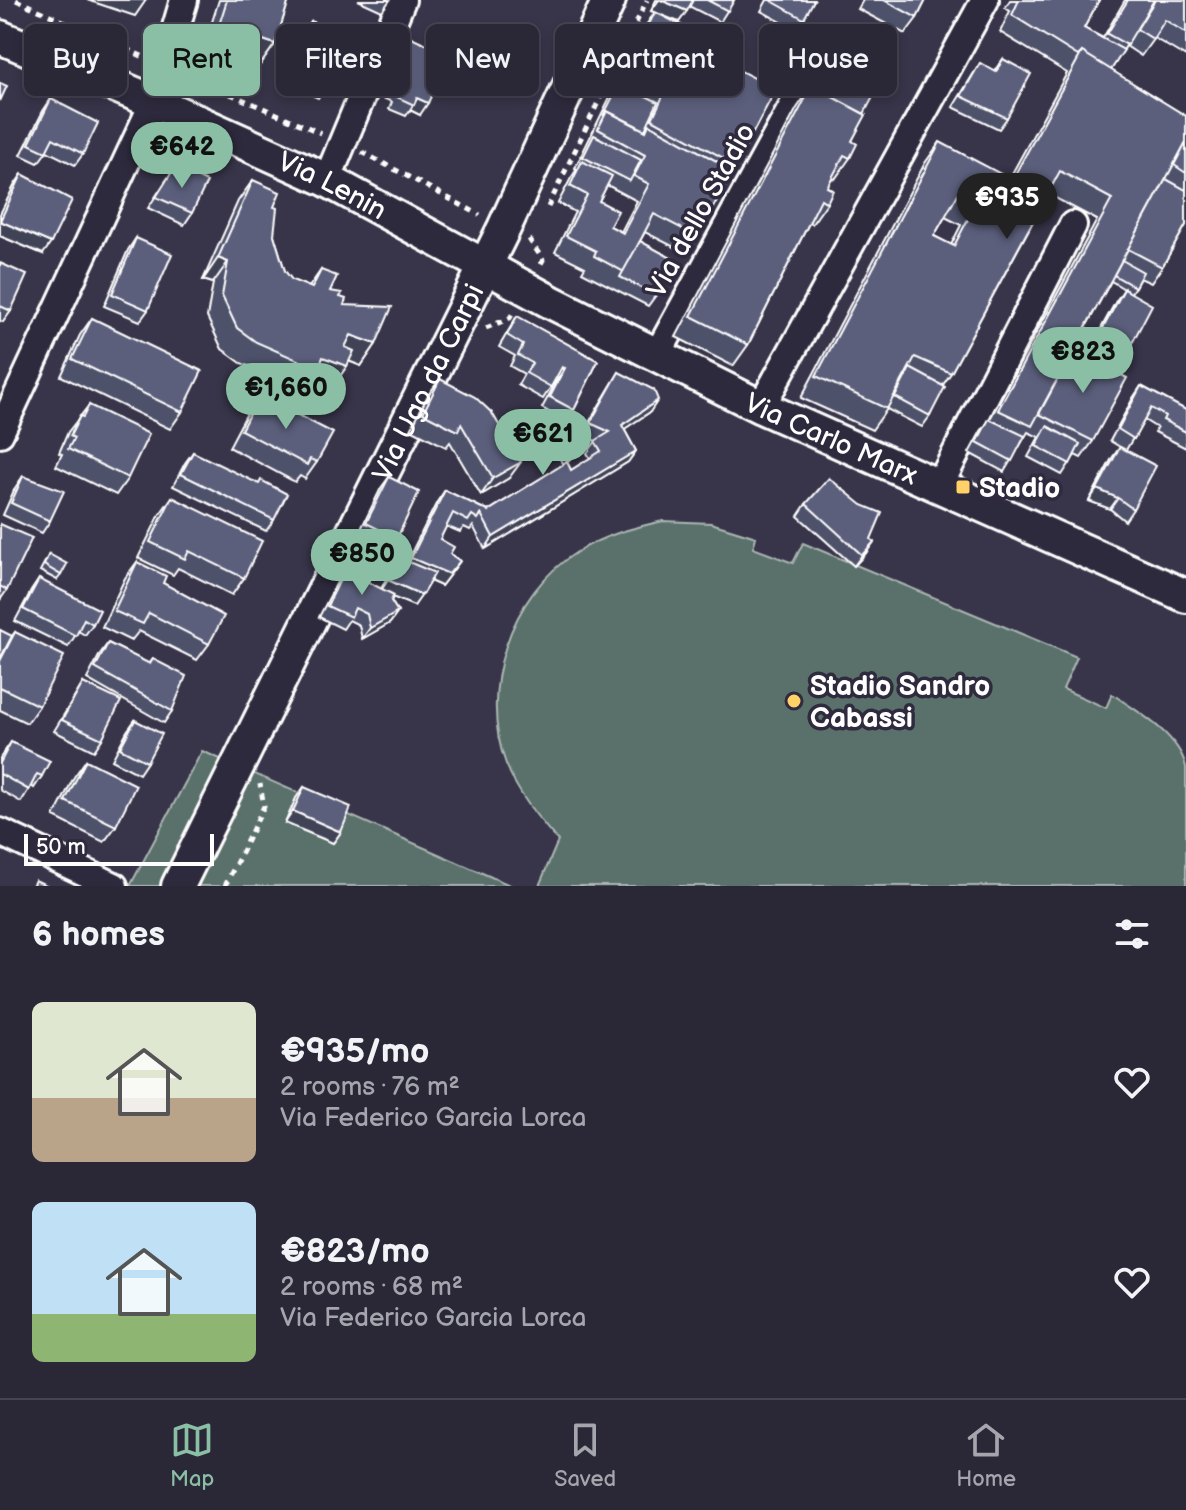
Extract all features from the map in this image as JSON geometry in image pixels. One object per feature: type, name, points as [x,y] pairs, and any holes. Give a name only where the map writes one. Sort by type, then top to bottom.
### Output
[{"type":"street","points":[[177,24],[184,0]]},
{"type":"street","points":[[327,180],[402,0]]},
{"type":"street","name":"Via Ugo da Carpi","points":[[178,886],[504,228],[609,0]]},
{"type":"street","points":[[761,407],[985,0]]},
{"type":"street","name":"Via Lenin","points":[[0,37],[327,180],[484,265]]},
{"type":"street","points":[[0,433],[156,96]]},
{"type":"street","name":"Via dello Stadio","points":[[657,355],[798,96]]},
{"type":"street","points":[[938,488],[1073,225]]},
{"type":"street","name":"Via Carlo Marx","points":[[484,265],[761,407],[1186,596]]},
{"type":"street","points":[[0,832],[114,886]]},
{"type":"path","points":[[16,0],[143,56]]},
{"type":"path","points":[[545,212],[647,0]]},
{"type":"path","points":[[235,96],[342,142],[532,240],[539,226]]},
{"type":"green space","name":"Stadio Sandro Cabassi","points":[[663,521],[711,523],[756,537],[753,548],[793,563],[803,543],[1077,657],[1063,689],[1106,708],[1112,694],[1156,725],[1182,755],[1186,767],[1186,886],[539,886],[558,841],[516,785],[498,736],[498,676],[506,646],[534,592],[554,570],[597,541]]},
{"type":"green space","points":[[202,751],[512,886],[130,886]]},
{"type":"building","points":[[227,0],[289,0],[281,24],[276,24],[275,44],[260,39],[260,24],[219,24]]},
{"type":"building","points":[[661,0],[693,0],[687,11]]},
{"type":"building","points":[[707,0],[734,0],[728,11]]},
{"type":"building","points":[[770,0],[814,0],[804,19]]},
{"type":"building","points":[[884,0],[926,0],[917,18]]},
{"type":"building","points":[[1019,0],[1099,0],[1084,28],[1124,50],[1111,70],[1082,52],[1078,56],[1012,15]]},
{"type":"building","points":[[1128,0],[1154,0],[1127,45],[1107,34]]},
{"type":"building","points":[[1155,0],[1186,0],[1186,33],[1165,20],[1153,39],[1137,29]]},
{"type":"building","points":[[655,12],[679,24],[649,24]]},
{"type":"building","points":[[410,36],[426,44],[426,96],[431,96],[428,103],[417,98],[414,105],[397,97],[410,96]]},
{"type":"building","points":[[1082,52],[1186,116],[1186,142],[1032,426],[998,410],[1112,199],[1060,171],[951,373],[915,357],[887,409],[816,376],[940,142],[1012,180]],"holes":[[[958,194],[976,204],[954,246],[934,236]]]},
{"type":"building","points":[[1003,59],[1031,74],[1007,118],[961,96],[980,63],[996,72]]},
{"type":"building","points":[[743,72],[759,80],[759,96],[772,96],[736,165],[652,119],[663,96],[743,96]]},
{"type":"building","points":[[0,83],[7,86],[0,101]]},
{"type":"building","points":[[613,96],[646,96],[658,102],[645,130],[607,111],[603,116]]},
{"type":"building","points":[[807,96],[831,96],[866,115],[852,141],[857,144],[850,158],[844,155],[827,187],[833,190],[827,203],[821,199],[748,345],[691,316]]},
{"type":"building","points":[[833,96],[874,96],[864,114]]},
{"type":"building","points":[[51,99],[98,123],[83,154],[53,138],[46,152],[29,144]]},
{"type":"building","points":[[607,111],[646,131],[649,124],[733,170],[698,237],[654,214],[624,272],[594,256],[596,251],[566,236],[587,195],[570,186],[582,161],[612,176],[599,201],[618,211],[610,226],[623,233],[649,184],[634,176],[645,155],[598,129]]},
{"type":"building","points":[[594,135],[641,160],[630,181],[583,157]]},
{"type":"building","points":[[1186,142],[1186,173],[1174,165]]},
{"type":"building","points":[[175,167],[207,182],[192,213],[156,197]]},
{"type":"building","points":[[22,174],[72,200],[51,243],[0,221]]},
{"type":"building","points":[[1166,179],[1186,190],[1186,225],[1162,267],[1128,249]]},
{"type":"building","points":[[253,180],[280,192],[274,207],[277,208],[274,235],[285,271],[292,280],[312,288],[321,270],[337,276],[330,291],[342,293],[340,297],[346,299],[344,305],[392,307],[376,344],[351,335],[345,347],[354,351],[347,366],[323,357],[318,369],[256,342],[237,328],[222,296],[228,262],[218,258]]},
{"type":"building","points":[[136,238],[172,254],[148,310],[112,294]]},
{"type":"building","points":[[640,241],[675,260],[656,295],[620,277]]},
{"type":"building","points":[[1122,260],[1143,272],[1135,287],[1114,275]]},
{"type":"building","points":[[0,263],[27,275],[11,311],[0,306]]},
{"type":"building","points":[[1124,289],[1152,305],[1130,347],[1101,332]]},
{"type":"building","points":[[517,316],[598,361],[574,410],[550,397],[565,368],[562,367],[551,387],[526,373],[532,363],[518,355],[523,345],[507,335]]},
{"type":"building","points":[[92,318],[202,371],[182,412],[72,359]]},
{"type":"building","points":[[1074,349],[1127,378],[1093,441],[1039,414]]},
{"type":"building","points":[[910,368],[945,387],[930,416],[895,397]]},
{"type":"building","points":[[619,372],[654,390],[658,400],[622,425],[636,451],[493,537],[481,514],[478,519],[472,515],[468,521],[453,513],[440,539],[454,547],[450,554],[460,561],[449,574],[411,558],[445,490],[488,511],[567,462],[571,470],[601,451],[595,441],[610,432],[590,423]]},
{"type":"building","points":[[440,379],[475,397],[492,413],[521,462],[493,478],[461,424],[458,431],[423,413]]},
{"type":"building","points":[[1141,386],[1186,410],[1186,432],[1163,420],[1165,416],[1151,408],[1134,439],[1118,429]]},
{"type":"building","points":[[259,395],[333,433],[317,462],[310,459],[307,465],[241,430]]},
{"type":"building","points":[[89,405],[149,434],[128,478],[68,449],[74,438],[70,436]]},
{"type":"building","points":[[989,419],[1025,436],[1012,461],[977,442]]},
{"type":"building","points":[[564,420],[585,445],[568,458],[547,433]]},
{"type":"building","points":[[1047,426],[1080,444],[1070,464],[1036,446]]},
{"type":"building","points":[[1120,447],[1156,466],[1133,509],[1097,489]]},
{"type":"building","points":[[193,452],[287,494],[274,520],[181,474]]},
{"type":"building","points":[[23,476],[64,491],[50,521],[11,503]]},
{"type":"building","points":[[389,477],[419,492],[397,538],[366,523]]},
{"type":"building","points":[[829,478],[862,505],[882,513],[871,539],[874,542],[862,555],[806,504]]},
{"type":"building","points":[[172,497],[262,541],[244,578],[189,551],[185,559],[150,542]]},
{"type":"building","points":[[0,524],[32,538],[7,590],[0,586]]},
{"type":"building","points":[[353,551],[370,559],[365,569],[349,562],[345,568]]},
{"type":"building","points":[[49,554],[67,564],[61,575],[44,565]]},
{"type":"building","points":[[399,558],[435,573],[422,595],[388,580]]},
{"type":"building","points":[[137,562],[166,576],[163,583],[224,616],[209,644],[149,613],[143,624],[114,611]]},
{"type":"building","points":[[349,562],[368,571],[364,580],[394,595],[391,601],[398,612],[370,628],[367,614],[355,608],[351,617],[327,606]]},
{"type":"building","points":[[39,579],[100,610],[93,624],[84,619],[76,636],[23,609]]},
{"type":"building","points":[[0,630],[12,636],[0,659]]},
{"type":"building","points":[[15,632],[64,656],[39,706],[0,687],[0,661]]},
{"type":"building","points":[[108,643],[150,664],[153,659],[186,676],[172,711],[95,668]]},
{"type":"building","points":[[83,683],[121,701],[102,739],[62,720]]},
{"type":"building","points":[[135,720],[162,734],[147,762],[120,748]]},
{"type":"building","points":[[11,742],[50,761],[42,776],[37,774],[29,790],[0,774],[0,763]]},
{"type":"building","points":[[86,760],[136,785],[116,826],[65,801]]},
{"type":"building","points":[[304,787],[351,807],[341,832],[293,811]]},
{"type":"building","points":[[35,880],[48,886],[32,886]]},
{"type":"place","name":"Stadio","points":[[963,487]]},
{"type":"place","name":"Stadio Sandro Cabassi","points":[[794,701]]}]
